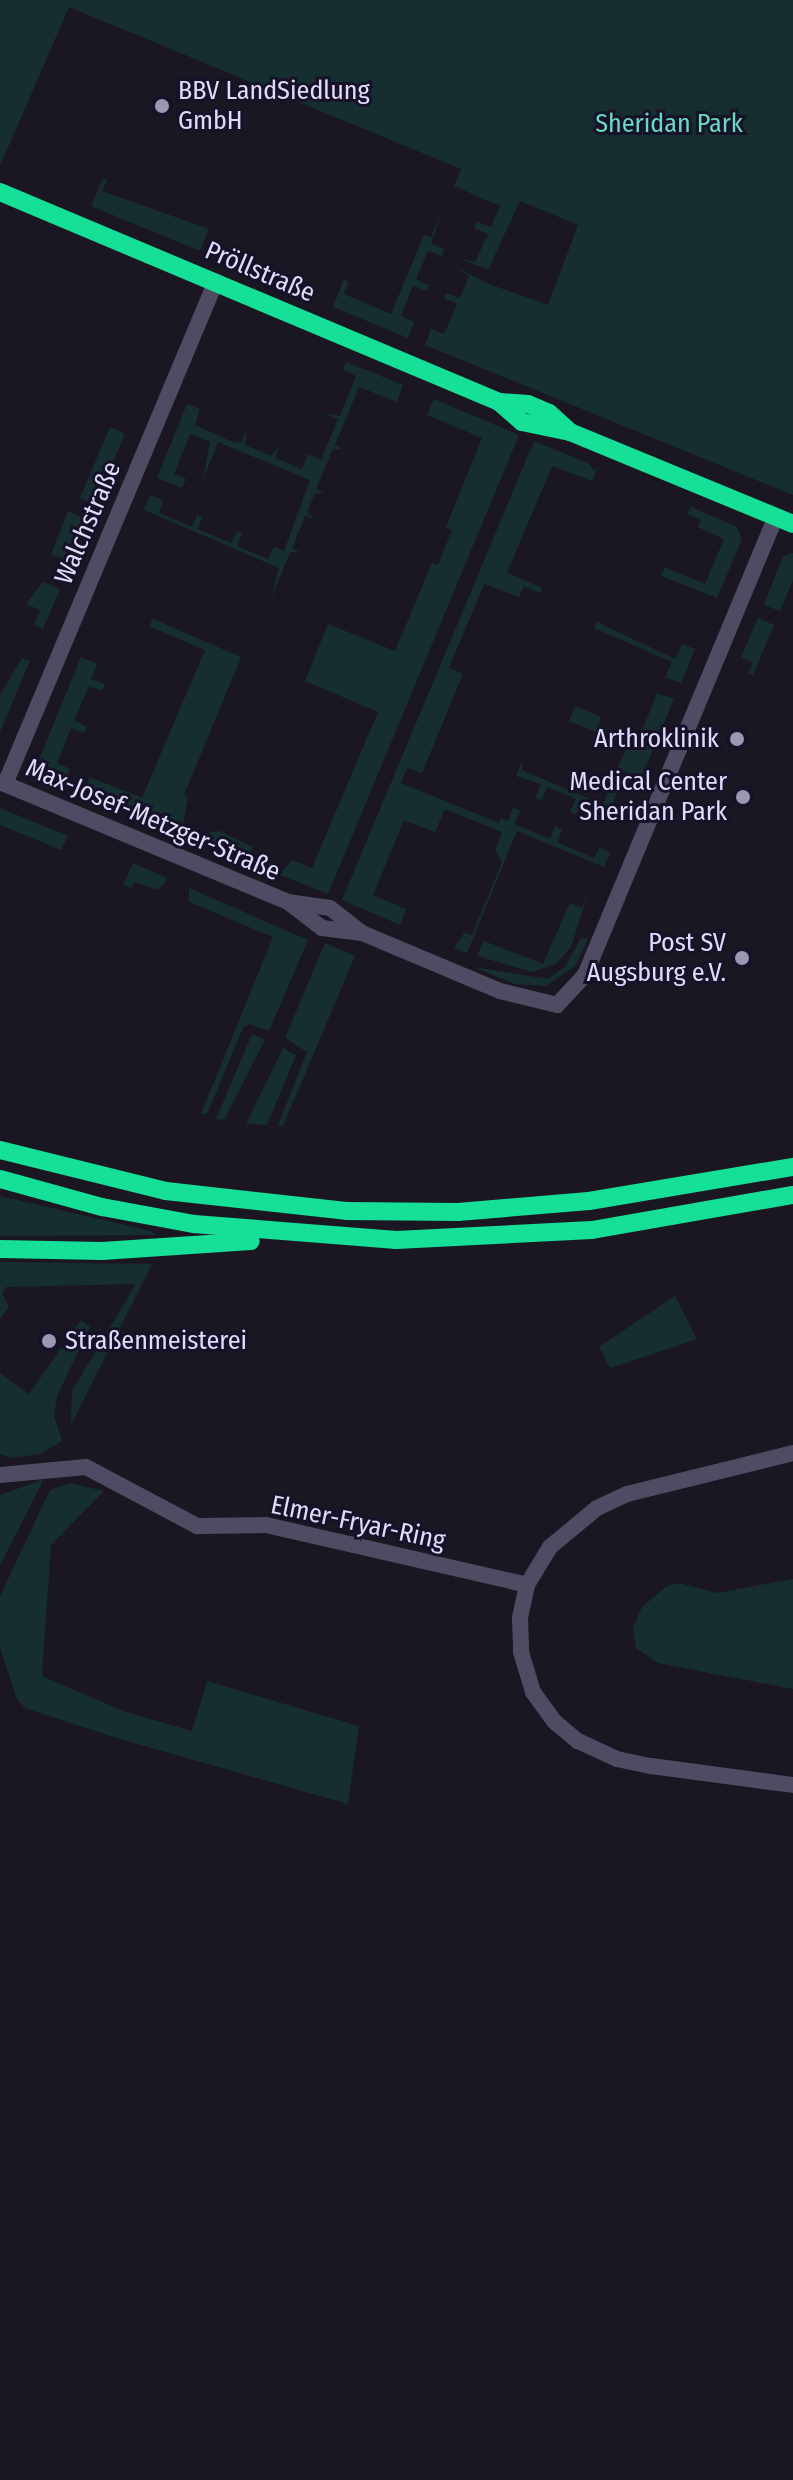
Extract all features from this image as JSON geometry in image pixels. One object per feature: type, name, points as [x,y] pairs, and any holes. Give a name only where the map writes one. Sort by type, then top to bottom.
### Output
[{"type":"main road","name":"Pröllstraße","points":[[0,192],[499,402],[522,422],[570,432],[784,521]]},
{"type":"main road","points":[[0,1150],[109,1180],[187,1195],[346,1211],[458,1212],[589,1201],[793,1167]]},
{"type":"main road","points":[[0,1179],[174,1221],[285,1235],[396,1240],[518,1237],[658,1220],[793,1195]]},
{"type":"main road","points":[[0,1249],[182,1248],[285,1235]]},
{"type":"street","name":"Walchstraße","points":[[2,783],[216,281]]},
{"type":"street","name":"Max-Josef-Metzger-Straße","points":[[2,783],[288,902],[319,904],[340,912],[362,933],[535,1004],[557,1005],[570,996],[585,975],[784,521]]},
{"type":"street","points":[[793,1453],[611,1499],[558,1539],[527,1585],[520,1618],[526,1673],[555,1722],[578,1741],[617,1759],[664,1769],[793,1785]]},
{"type":"street","name":"Elmer-Fryar-Ring","points":[[0,1475],[86,1467],[197,1526],[266,1525],[527,1585]]},
{"type":"green space","name":"Sheridan Park","points":[[0,0],[793,0],[793,495],[425,345],[431,329],[444,334],[457,304],[444,298],[446,293],[460,298],[469,276],[457,267],[486,283],[548,305],[578,225],[520,201],[488,270],[461,259],[475,262],[488,234],[474,228],[477,222],[491,227],[500,206],[454,186],[461,169],[69,7],[0,166]]},
{"type":"green space","points":[[103,178],[107,180],[102,191],[209,229],[200,251],[91,206]]},
{"type":"green space","points":[[442,210],[431,244],[444,249],[442,256],[428,251],[416,279],[429,285],[427,291],[413,286],[401,316],[414,322],[408,338],[333,307],[344,279],[349,282],[344,294],[391,314],[424,235],[431,237]]},
{"type":"green space","points":[[346,362],[403,385],[397,402],[359,387],[335,445],[342,449],[333,449],[316,489],[324,493],[315,493],[307,512],[314,519],[305,516],[292,549],[300,552],[290,552],[271,599],[279,568],[144,510],[150,495],[163,500],[159,513],[192,527],[197,515],[202,517],[198,529],[231,543],[237,531],[242,533],[237,546],[268,559],[274,547],[284,551],[310,480],[218,442],[203,480],[210,442],[190,434],[174,474],[186,479],[182,488],[157,478],[187,404],[200,409],[195,425],[230,441],[241,443],[247,429],[245,445],[271,456],[280,444],[275,458],[302,469],[308,454],[321,460],[338,419],[325,413],[340,416],[356,376],[343,370]]},
{"type":"green space","points":[[434,399],[519,435],[328,894],[280,875],[292,860],[312,868],[378,712],[305,681],[328,624],[395,651],[432,563],[438,565],[452,530],[446,527],[482,438],[427,415]]},
{"type":"green space","points":[[110,427],[125,434],[95,505],[80,498]]},
{"type":"green space","points":[[534,441],[588,463],[595,471],[598,467],[592,481],[552,466],[507,573],[542,588],[540,593],[524,586],[519,597],[484,584],[449,668],[463,674],[422,773],[407,768],[401,783],[499,823],[501,818],[508,821],[513,808],[520,811],[514,824],[550,839],[555,826],[562,829],[557,842],[594,858],[600,847],[610,853],[604,867],[517,831],[467,953],[454,948],[464,933],[472,935],[502,862],[495,851],[502,832],[445,809],[435,832],[404,820],[373,895],[406,909],[400,925],[342,900]]},
{"type":"green space","points":[[691,507],[737,527],[742,539],[717,598],[661,576],[665,567],[705,584],[724,539],[698,527],[701,520],[687,514]]},
{"type":"green space","points":[[68,511],[88,520],[70,563],[51,554]]},
{"type":"green space","points":[[793,553],[793,580],[780,611],[764,605],[783,556]]},
{"type":"green space","points":[[43,582],[60,589],[43,629],[34,625],[40,610],[26,604]]},
{"type":"green space","points":[[758,618],[774,625],[753,675],[748,673],[753,663],[741,657]]},
{"type":"green space","points":[[153,619],[241,657],[184,795],[188,798],[181,833],[83,792],[90,777],[142,798],[205,650],[149,626]]},
{"type":"green space","points":[[597,622],[675,659],[682,644],[695,649],[681,683],[665,677],[672,662],[594,628]]},
{"type":"green space","points":[[81,657],[97,664],[91,679],[105,684],[102,691],[89,686],[74,720],[87,727],[84,733],[71,728],[57,763],[70,769],[64,784],[43,775],[38,762]]},
{"type":"green space","points":[[22,658],[30,661],[0,732],[0,695]]},
{"type":"green space","points":[[657,693],[674,699],[640,781],[618,767],[628,745],[569,721],[575,706],[601,717],[598,726],[638,741]]},
{"type":"green space","points":[[522,761],[522,770],[603,805],[611,785],[618,788],[610,813],[582,801],[576,815],[570,812],[576,799],[547,787],[541,801],[535,798],[541,784],[516,776]]},
{"type":"green space","points":[[0,808],[68,836],[61,850],[0,825]]},
{"type":"green space","points":[[220,831],[253,847],[247,860],[206,844],[211,832]]},
{"type":"green space","points":[[133,863],[167,878],[164,884],[158,890],[134,882],[131,888],[123,885]]},
{"type":"green space","points":[[189,888],[308,940],[269,1031],[250,1024],[243,1028],[207,1114],[201,1114],[273,937],[189,902]]},
{"type":"green space","points":[[588,894],[571,947],[557,963],[533,972],[477,956],[484,941],[543,964],[570,903],[582,908]]},
{"type":"green space","points":[[581,938],[588,939],[575,966],[546,986],[515,984],[474,967],[548,979],[565,967]]},
{"type":"green space","points":[[325,943],[355,956],[283,1126],[278,1125],[307,1052],[285,1038]]},
{"type":"green space","points":[[252,1034],[265,1040],[224,1120],[216,1119]]},
{"type":"green space","points":[[283,1048],[296,1055],[267,1125],[246,1124]]},
{"type":"green space","points":[[0,1196],[151,1231],[156,1235],[0,1236]]},
{"type":"green space","points":[[0,1262],[152,1264],[71,1425],[72,1391],[136,1284],[6,1287],[2,1293],[9,1307],[0,1319]]},
{"type":"green space","points":[[675,1296],[697,1339],[610,1368],[599,1347]]},
{"type":"green space","points":[[81,1320],[90,1327],[57,1396],[54,1416],[62,1441],[40,1454],[12,1458],[0,1454],[0,1373],[29,1394]]},
{"type":"green space","points":[[42,1480],[42,1483],[0,1565],[0,1495]]},
{"type":"green space","points":[[70,1483],[104,1491],[51,1545],[42,1676],[126,1712],[192,1731],[207,1681],[359,1726],[348,1804],[120,1739],[25,1708],[17,1699],[0,1648],[0,1596],[50,1490]]},
{"type":"green space","points":[[793,1579],[793,1689],[658,1663],[636,1648],[633,1628],[642,1607],[667,1586],[679,1583],[717,1593]]},
{"type":"traffic: fast","points":[[0,192],[499,402],[522,422],[570,432],[793,524]]},
{"type":"traffic: fast","points":[[499,402],[528,404],[549,413],[570,432]]},
{"type":"traffic: fast","points":[[0,1150],[166,1191],[346,1211],[458,1212],[589,1201],[793,1167]]},
{"type":"traffic: fast","points":[[0,1179],[102,1207],[194,1224],[396,1240],[592,1230],[793,1195]]},
{"type":"traffic: fast","points":[[0,1249],[102,1251],[251,1241]]},
{"type":"place","name":"BBV LandSiedlung GmbH","points":[[162,106]]},
{"type":"place","name":"Arthroklinik","points":[[737,739]]},
{"type":"place","name":"Medical Center Sheridan Park","points":[[743,797]]},
{"type":"place","name":"Post SV Augsburg e.V.","points":[[742,958]]},
{"type":"place","name":"Straßenmeisterei","points":[[49,1341]]}]
